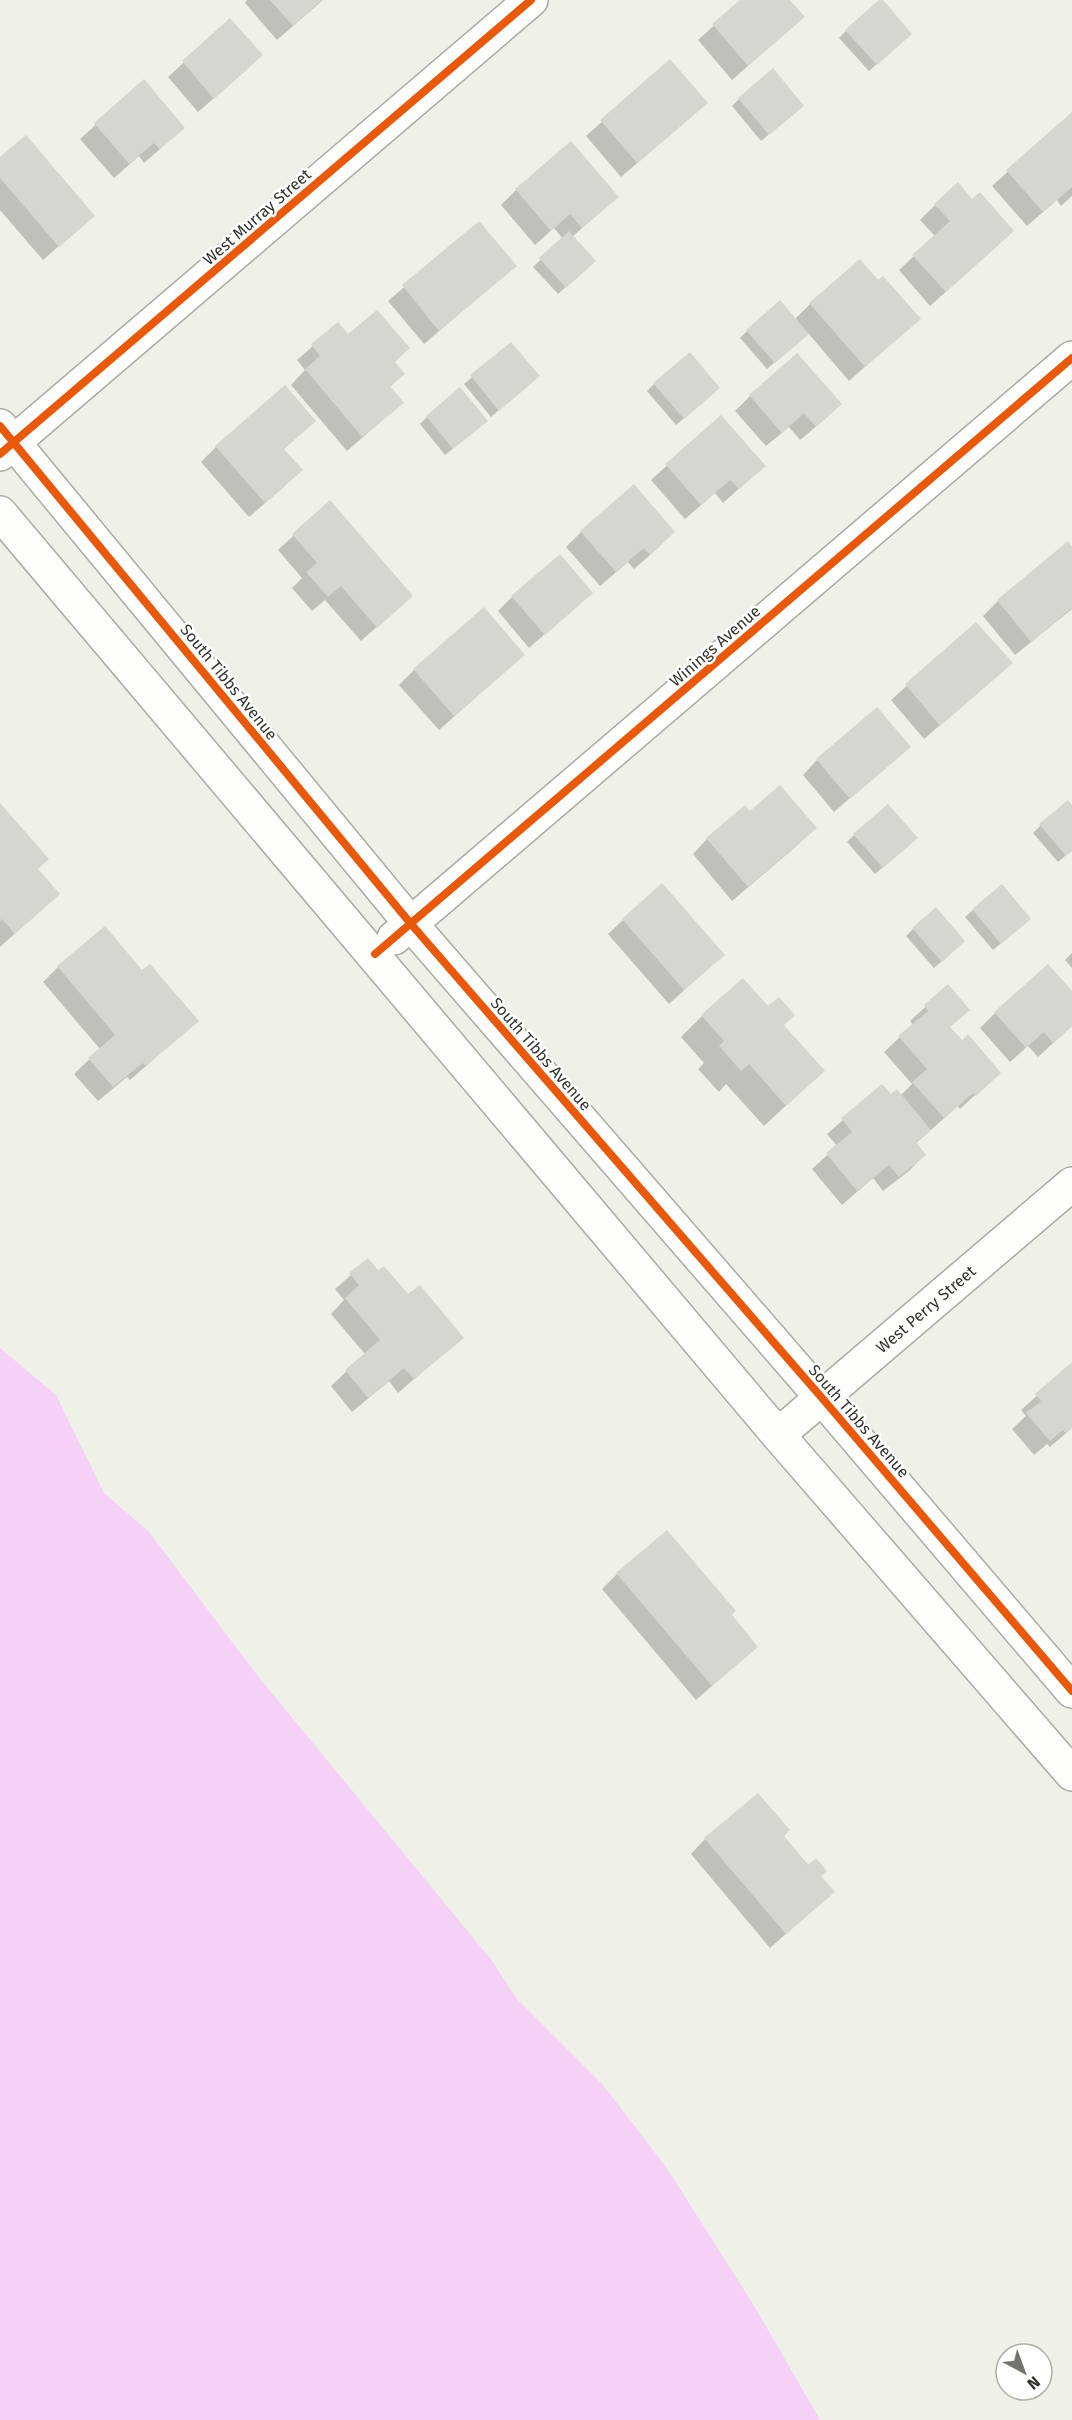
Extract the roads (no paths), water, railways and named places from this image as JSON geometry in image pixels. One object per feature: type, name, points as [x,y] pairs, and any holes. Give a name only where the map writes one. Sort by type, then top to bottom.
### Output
[{"type":"street","name":"West Murray Street","points":[[5,441],[531,0]]},
{"type":"street","name":"Winings Avenue","points":[[375,954],[1072,358]]},
{"type":"street","name":"South Tibbs Avenue","points":[[5,441],[411,924],[1072,1690]]},
{"type":"street","points":[[0,513],[375,954],[778,1435],[1072,1774]]},
{"type":"street","name":"West Perry Street","points":[[778,1435],[1072,1184]]}]
